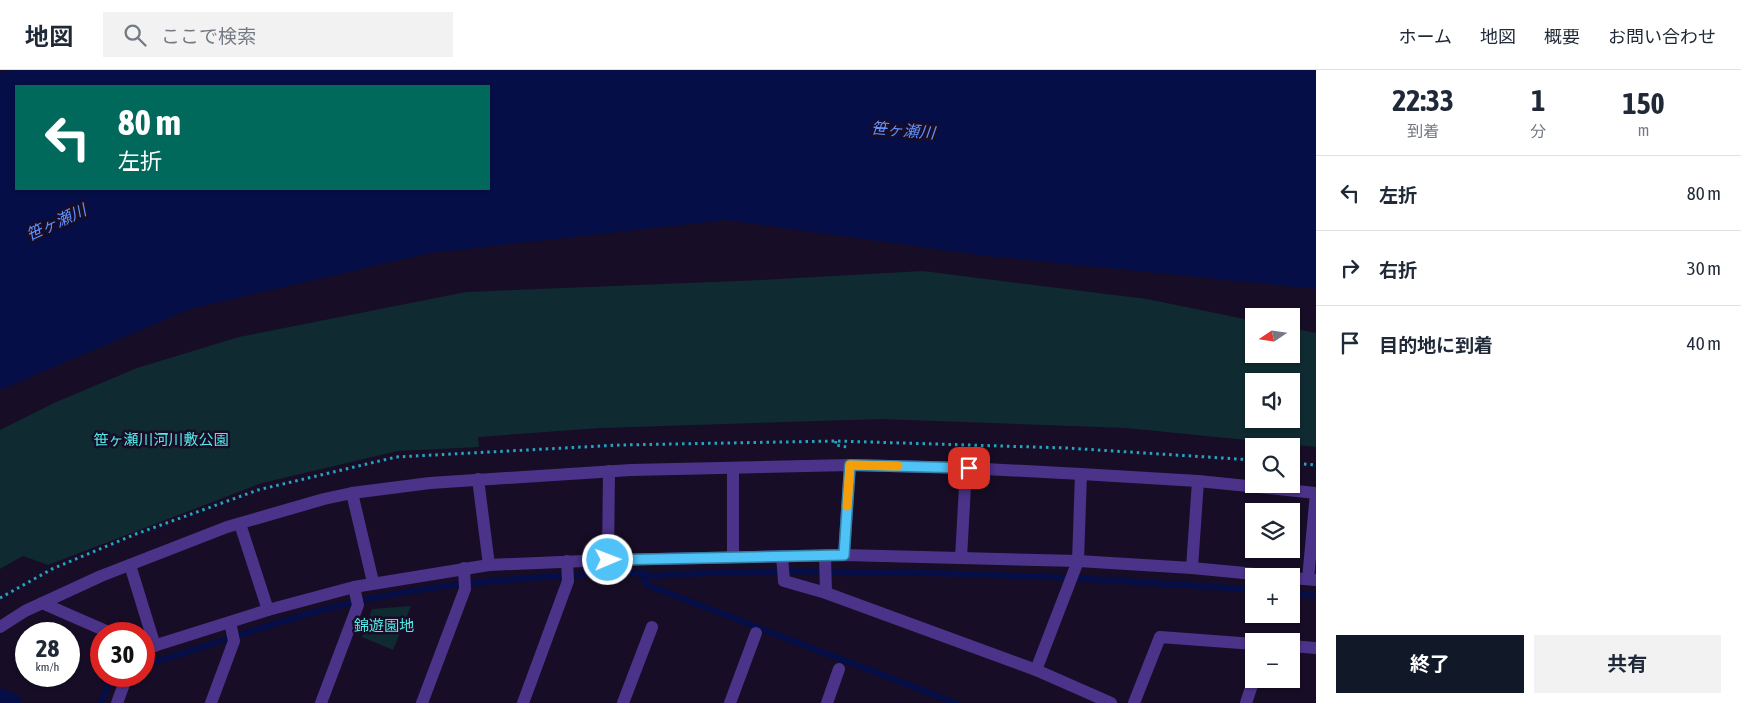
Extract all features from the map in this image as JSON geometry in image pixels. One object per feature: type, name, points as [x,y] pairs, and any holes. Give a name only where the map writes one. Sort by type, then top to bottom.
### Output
[{"type":"street","points":[[844,555],[850,465]]},
{"type":"street","points":[[0,627],[25,610],[130,564],[227,527],[324,499],[352,493],[430,483],[609,471],[850,465],[966,468],[1198,481],[1316,493],[1312,580]]},
{"type":"street","points":[[733,468],[734,557]]},
{"type":"street","points":[[961,558],[966,468]]},
{"type":"street","points":[[608,560],[609,471]]},
{"type":"street","points":[[1036,670],[1076,565],[1081,474]]},
{"type":"street","points":[[478,479],[489,566]]},
{"type":"street","points":[[1192,568],[1198,481]]},
{"type":"street","points":[[352,493],[374,582]]},
{"type":"street","points":[[240,524],[268,610]]},
{"type":"street","points":[[155,646],[232,631],[268,610],[356,596],[374,582],[465,578],[489,566],[568,571],[608,560],[734,557],[825,560],[844,555],[1192,568],[1245,573]]},
{"type":"street","points":[[783,560],[784,581],[826,593],[1036,670],[1111,703]]},
{"type":"street","points":[[825,560],[826,593]]},
{"type":"street","points":[[130,564],[143,622]]},
{"type":"street","points":[[523,703],[568,571]]},
{"type":"street","points":[[422,703],[465,578]]},
{"type":"street","points":[[321,703],[356,596]]},
{"type":"street","points":[[42,603],[90,624]]},
{"type":"street","points":[[623,703],[652,627]]},
{"type":"street","points":[[211,703],[232,631]]},
{"type":"street","points":[[730,703],[756,633]]},
{"type":"street","points":[[1134,703],[1160,637],[1245,643]]},
{"type":"street","points":[[1300,647],[1316,648]]},
{"type":"street","points":[[827,703],[839,669]]},
{"type":"street","points":[[117,703],[123,687]]},
{"type":"street","points":[[1246,703],[1251,688]]},
{"type":"path","points":[[1300,463],[1316,465]]},
{"type":"green space","name":"笹ヶ瀬川河川敷公園","points":[[923,271],[1147,299],[1245,319],[1245,363],[1300,363],[1300,330],[1316,333],[1316,447],[1300,445],[1300,438],[1245,438],[1245,440],[1126,428],[882,419],[601,428],[478,437],[479,447],[398,451],[262,483],[48,565],[23,556],[0,569],[0,430],[54,403],[137,368],[239,337],[466,292],[762,280]]},
{"type":"green space","name":"錦遊園地","points":[[411,606],[393,650],[362,637],[372,609]]},
{"type":"water","name":"笹ヶ瀬川","points":[[12,70],[1316,70],[1316,289],[987,256],[725,220],[430,253],[190,309],[0,390],[0,73]]},
{"type":"waterway","points":[[155,661],[307,614],[362,600],[481,582],[562,576],[642,573],[651,576],[756,572],[911,573],[1058,578],[1245,589]]},
{"type":"waterway","points":[[642,573],[647,585],[956,703]]},
{"type":"waterway","points":[[1300,594],[1316,596]]},
{"type":"waterway","points":[[101,703],[108,687]]},
{"type":"waterway","points":[[0,699],[11,703]]},
{"type":"slow traffic","points":[[847,506],[850,465],[898,466]]},
{"type":"route","points":[[608,560],[844,555],[850,465],[969,468]]}]
